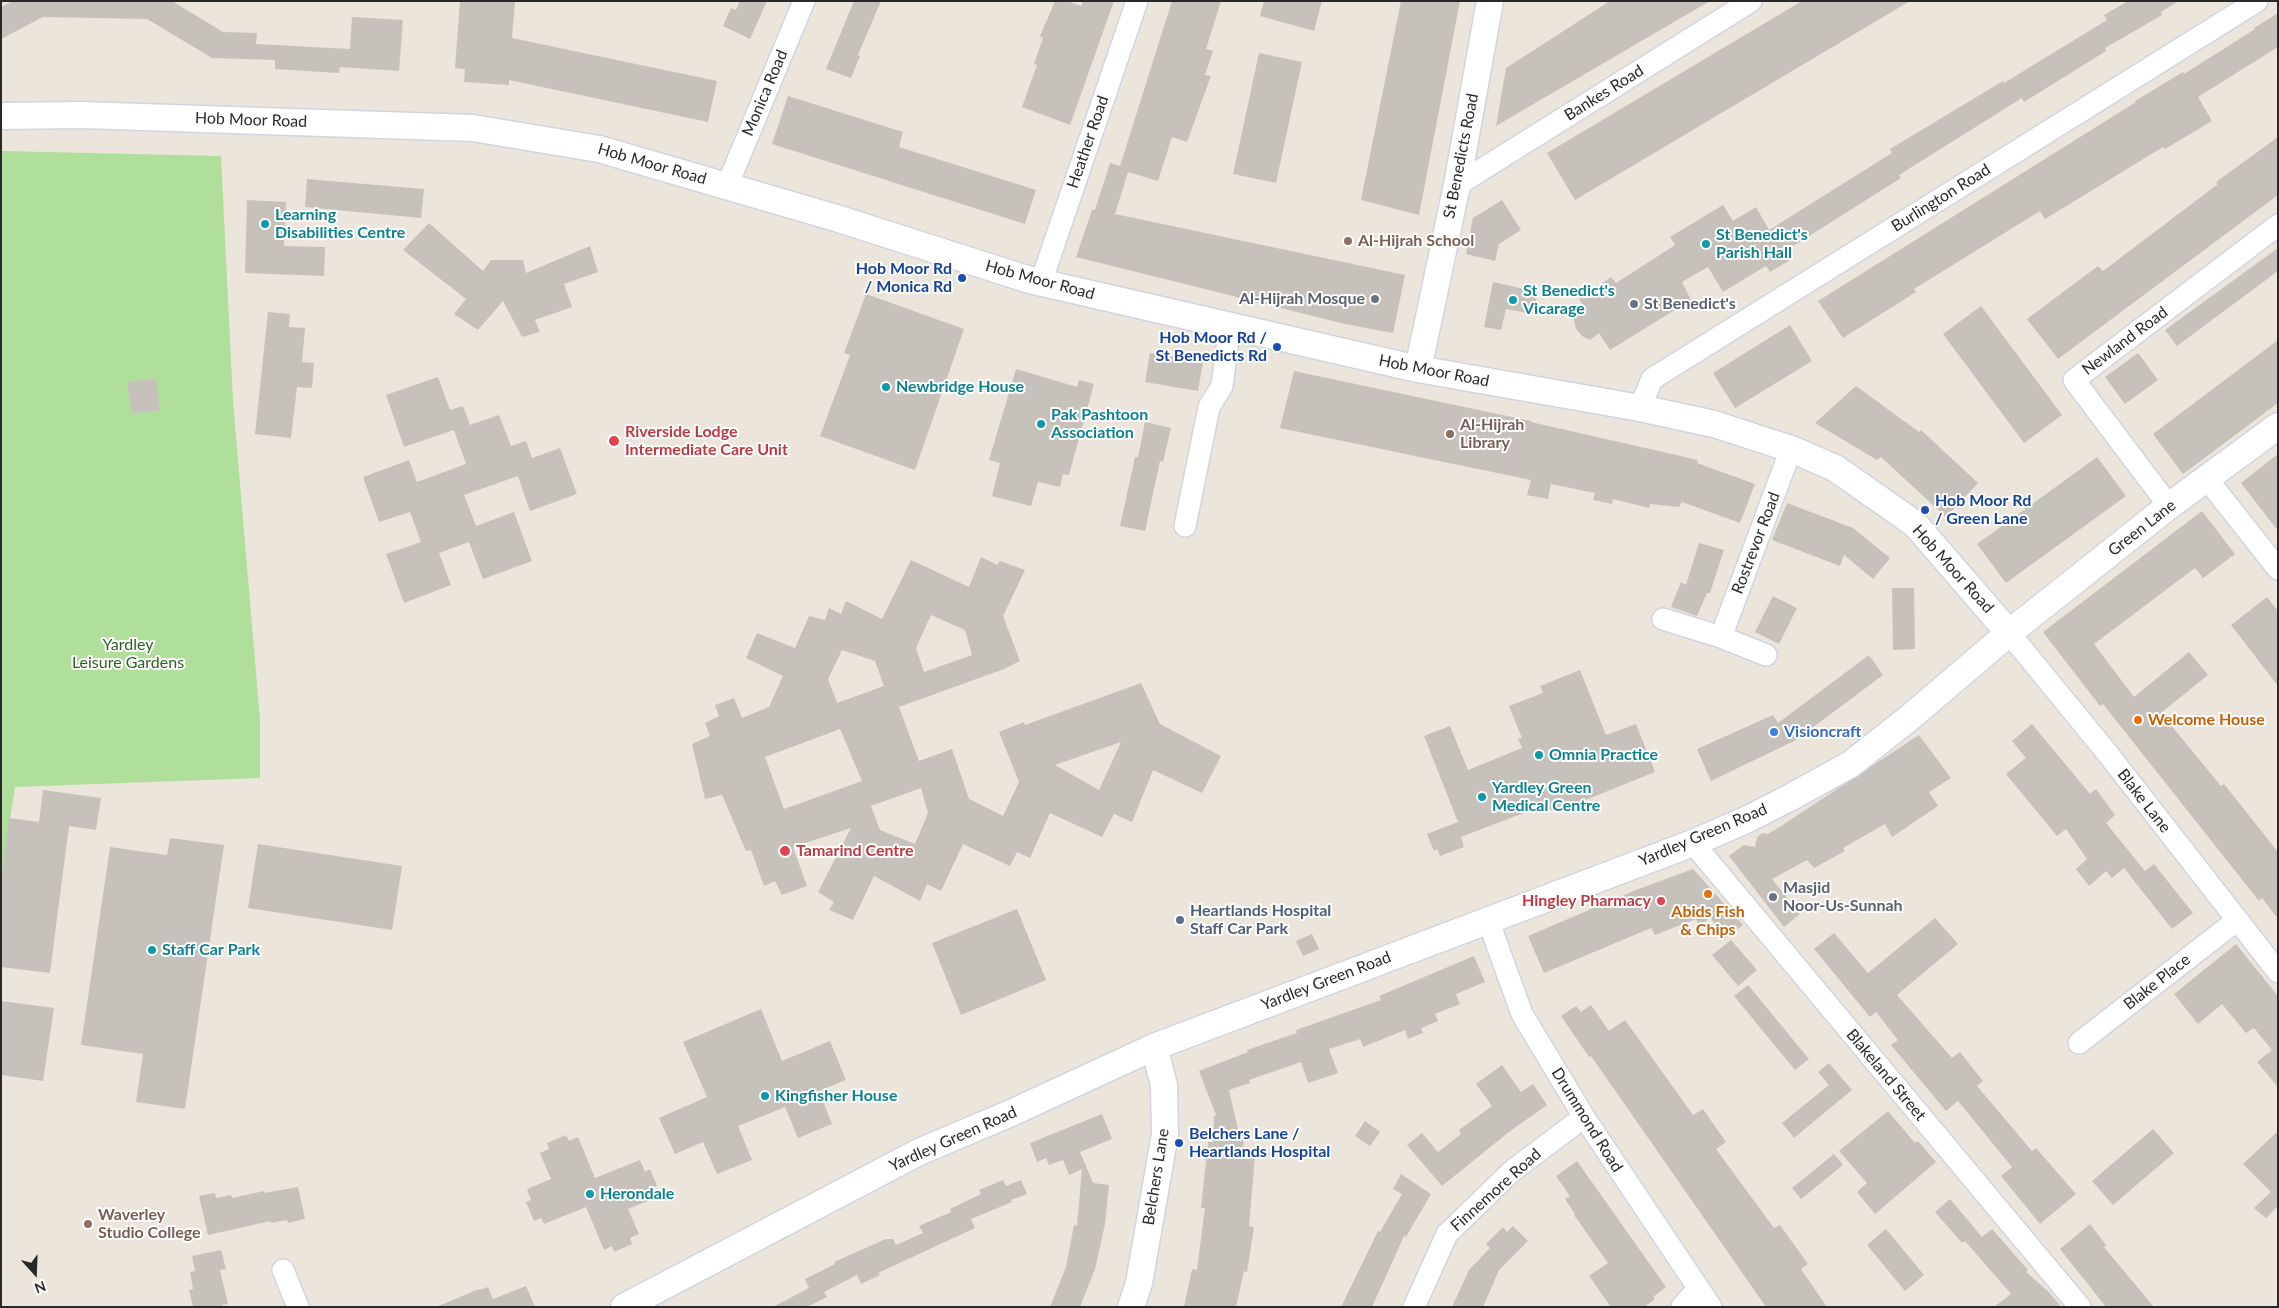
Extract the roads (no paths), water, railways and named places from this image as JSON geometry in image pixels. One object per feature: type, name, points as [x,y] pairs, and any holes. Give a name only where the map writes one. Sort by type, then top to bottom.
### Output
[{"type":"street","name":"Monica Road","points":[[727,186],[804,1]]},
{"type":"street","name":"Heather Road","points":[[1041,282],[1137,1]]},
{"type":"street","name":"St Benedicts Road","points":[[1418,369],[1457,185],[1490,1]]},
{"type":"street","name":"Bankes Road","points":[[1457,185],[1751,1]]},
{"type":"street","name":"Burlington Road","points":[[1640,408],[1652,379],[2257,1]]},
{"type":"street","name":"Hob Moor Road","points":[[1,116],[82,115],[473,128],[599,149],[1041,282],[1418,369],[1640,408],[1714,424],[1791,449],[1835,468],[1915,524],[2009,633]]},
{"type":"street","name":"Newland Road","points":[[2169,506],[2074,380],[2278,225]]},
{"type":"street","points":[[1185,526],[1208,407],[1222,386],[1230,326]]},
{"type":"street","name":"Green Lane","points":[[2009,633],[2169,506],[2278,426]]},
{"type":"street","name":"Rostrevor Road","points":[[1720,637],[1791,449]]},
{"type":"street","points":[[2207,479],[2278,569]]},
{"type":"street","points":[[1663,619],[1720,637],[1766,655]]},
{"type":"street","name":"Yardley Green Road","points":[[624,1307],[919,1152],[1154,1047],[1693,843],[1754,816],[1851,764],[1908,719],[2009,633]]},
{"type":"street","name":"Blake Lane","points":[[2009,633],[2108,754],[2278,972]]},
{"type":"street","name":"Blakeland Street","points":[[1693,843],[2080,1307]]},
{"type":"street","name":"Drummond Road","points":[[1488,920],[1522,1014],[1584,1117],[1711,1307]]},
{"type":"street","name":"Blake Place","points":[[2079,1043],[2236,920]]},
{"type":"street","name":"Belchers Lane","points":[[1131,1307],[1139,1283],[1165,1134],[1164,1086],[1154,1047]]},
{"type":"street","name":"Finnemore Road","points":[[1414,1307],[1447,1234],[1512,1172],[1584,1117]]},
{"type":"street","points":[[283,1270],[298,1307]]},
{"type":"street","points":[[1682,1307],[1698,1288]]},
{"type":"place","name":"Learning Disabilities Centre","points":[[265,224]]},
{"type":"place","name":"Al-Hijrah School","points":[[1348,241]]},
{"type":"place","name":"St Benedict's Parish Hall","points":[[1706,244]]},
{"type":"place","name":"Hob Moor Rd / Monica Rd","points":[[962,278]]},
{"type":"place","name":"Al-Hijrah Mosque","points":[[1375,299]]},
{"type":"place","name":"St Benedict's Vicarage","points":[[1513,300]]},
{"type":"place","name":"St Benedict's","points":[[1634,304]]},
{"type":"place","name":"Hob Moor Rd / St Benedicts Rd","points":[[1277,347]]},
{"type":"place","name":"Newbridge House","points":[[886,387]]},
{"type":"place","name":"Pak Pashtoon Association","points":[[1041,424]]},
{"type":"place","name":"Al-Hijrah Library","points":[[1450,434]]},
{"type":"place","name":"Riverside Lodge Intermediate Care Unit","points":[[614,441]]},
{"type":"place","name":"Hob Moor Rd / Green Lane","points":[[1925,510]]},
{"type":"place","name":"Welcome House","points":[[2138,720]]},
{"type":"place","name":"Visioncraft","points":[[1774,732]]},
{"type":"place","name":"Omnia Practice","points":[[1539,755]]},
{"type":"place","name":"Yardley Green Medical Centre","points":[[1482,797]]},
{"type":"place","name":"Tamarind Centre","points":[[785,851]]},
{"type":"place","name":"Abids Fish & Chips","points":[[1708,894]]},
{"type":"place","name":"Masjid Noor-Us-Sunnah","points":[[1773,897]]},
{"type":"place","name":"Hingley Pharmacy","points":[[1661,901]]},
{"type":"place","name":"Heartlands Hospital Staff Car Park","points":[[1180,920]]},
{"type":"place","name":"Staff Car Park","points":[[152,950]]},
{"type":"place","name":"Kingfisher House","points":[[765,1096]]},
{"type":"place","name":"Belchers Lane / Heartlands Hospital","points":[[1179,1143]]},
{"type":"place","name":"Herondale","points":[[590,1194]]},
{"type":"place","name":"Waverley Studio College","points":[[88,1224]]},
{"type":"park label","name":"Yardley Leisure Gardens","points":[[128,654]]}]
